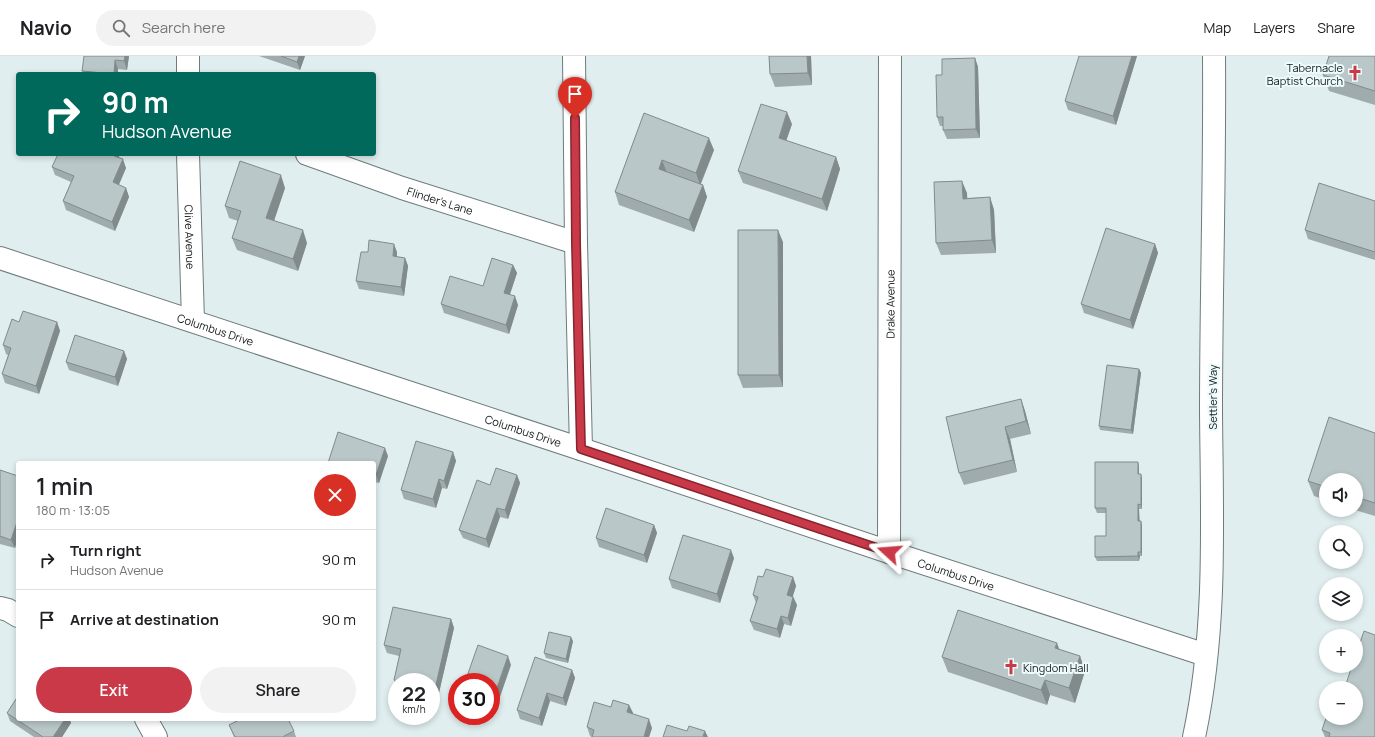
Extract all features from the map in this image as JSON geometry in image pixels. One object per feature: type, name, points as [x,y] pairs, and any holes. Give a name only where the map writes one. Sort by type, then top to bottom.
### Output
[{"type":"street","points":[[188,56],[188,72]]},
{"type":"street","points":[[574,56],[576,243],[581,449]]},
{"type":"street","name":"Drake Avenue","points":[[889,552],[890,56]]},
{"type":"street","name":"Settler's Way","points":[[1194,737],[1202,694],[1210,624],[1212,530],[1214,56]]},
{"type":"street","name":"Clive Avenue","points":[[188,156],[193,321]]},
{"type":"street","name":"Flinder's Lane","points":[[313,156],[409,190],[576,243]]},
{"type":"street","name":"Columbus Drive","points":[[0,258],[889,552],[1206,655]]},
{"type":"street","points":[[0,608],[8,610],[16,615]]},
{"type":"street","points":[[147,721],[156,737]]},
{"type":"building","points":[[84,56],[125,56],[124,61],[115,60],[114,72],[82,71]]},
{"type":"building","points":[[281,56],[299,56],[297,62]]},
{"type":"building","points":[[769,56],[807,56],[808,73],[770,74]]},
{"type":"building","points":[[1079,56],[1132,56],[1113,116],[1065,101]]},
{"type":"building","name":"Tabernacle Baptist Church","points":[[1329,56],[1375,56],[1375,91],[1323,75]]},
{"type":"building","points":[[975,58],[976,129],[943,130],[943,117],[937,117],[936,75],[942,75],[942,59]]},
{"type":"building","points":[[761,104],[787,112],[779,138],[836,157],[822,199],[738,171]]},
{"type":"building","points":[[644,113],[709,138],[696,173],[662,160],[659,169],[703,185],[689,220],[615,192]]},
{"type":"building","points":[[57,156],[114,156],[123,159],[113,182],[126,188],[112,222],[63,201],[74,176],[52,167]]},
{"type":"building","points":[[240,161],[281,175],[266,218],[303,230],[293,259],[232,238],[241,211],[225,206]]},
{"type":"building","points":[[962,181],[963,199],[990,197],[992,240],[936,243],[934,182]]},
{"type":"building","points":[[1319,183],[1375,201],[1375,252],[1305,230]]},
{"type":"building","points":[[1106,228],[1155,244],[1130,320],[1081,304]]},
{"type":"building","points":[[738,230],[778,230],[779,375],[738,375]]},
{"type":"building","points":[[369,240],[394,244],[393,256],[405,258],[401,287],[356,281],[361,252],[368,252]]},
{"type":"building","points":[[492,258],[513,265],[504,293],[515,296],[506,325],[441,304],[450,276],[483,286]]},
{"type":"building","points":[[23,311],[57,322],[36,386],[2,374],[11,348],[3,345],[12,319],[19,322]]},
{"type":"building","points":[[75,335],[124,351],[115,377],[66,362]]},
{"type":"building","points":[[1107,365],[1139,369],[1131,430],[1099,426]]},
{"type":"building","points":[[1021,399],[1026,421],[1005,427],[1013,460],[959,473],[946,417]]},
{"type":"building","points":[[1329,417],[1375,433],[1375,503],[1363,499],[1363,473],[1319,473],[1319,485],[1308,481]]},
{"type":"building","points":[[338,432],[385,448],[376,475],[376,461],[329,461]]},
{"type":"building","points":[[416,441],[453,452],[444,481],[439,479],[433,499],[401,490]]},
{"type":"building","points":[[1095,462],[1138,462],[1138,474],[1141,474],[1141,505],[1138,504],[1138,521],[1141,521],[1141,552],[1138,552],[1138,556],[1095,557],[1095,536],[1106,536],[1106,508],[1095,508]]},
{"type":"building","points":[[496,468],[517,475],[505,510],[497,508],[486,539],[459,530],[477,480],[490,485]]},
{"type":"building","points":[[0,470],[16,475],[16,525],[11,540],[0,536]]},
{"type":"building","points":[[606,508],[654,525],[644,555],[596,538]]},
{"type":"building","points":[[683,535],[731,550],[717,594],[669,579]]},
{"type":"building","points":[[766,569],[793,577],[787,595],[793,597],[788,618],[781,616],[777,629],[750,621],[758,597],[753,595],[758,576],[763,577]]},
{"type":"building","points":[[393,607],[451,619],[439,673],[396,673],[401,649],[384,645]]},
{"type":"building","name":"Kingdom Hall","points":[[958,610],[1057,643],[1055,648],[1080,656],[1069,688],[1045,680],[1041,690],[942,657]]},
{"type":"building","points":[[1364,631],[1375,635],[1375,737],[1329,737],[1330,733],[1322,730],[1324,725],[1363,725],[1363,681],[1347,681],[1350,673],[1363,673]]},
{"type":"building","points":[[549,632],[571,637],[566,659],[544,653]]},
{"type":"building","points":[[478,645],[508,656],[500,679],[500,673],[468,673]]},
{"type":"building","points":[[535,657],[572,670],[563,698],[547,693],[539,718],[517,710]]},
{"type":"building","points":[[16,699],[16,719],[7,713]]},
{"type":"building","points":[[613,700],[629,705],[627,712],[649,719],[644,737],[592,737],[594,730],[587,727],[594,702],[611,707]]},
{"type":"building","points":[[19,721],[64,721],[53,737],[43,737]]},
{"type":"building","points":[[237,721],[289,721],[294,731],[284,737],[235,737],[229,725]]},
{"type":"building","points":[[667,725],[687,731],[689,726],[705,731],[703,736],[706,737],[663,737]]},
{"type":"place","name":"Tabernacle Baptist Church","points":[[1355,73]]},
{"type":"place","name":"Kingdom Hall","points":[[1011,667]]},
{"type":"route","points":[[575,118],[576,243],[581,449],[889,552]]}]
